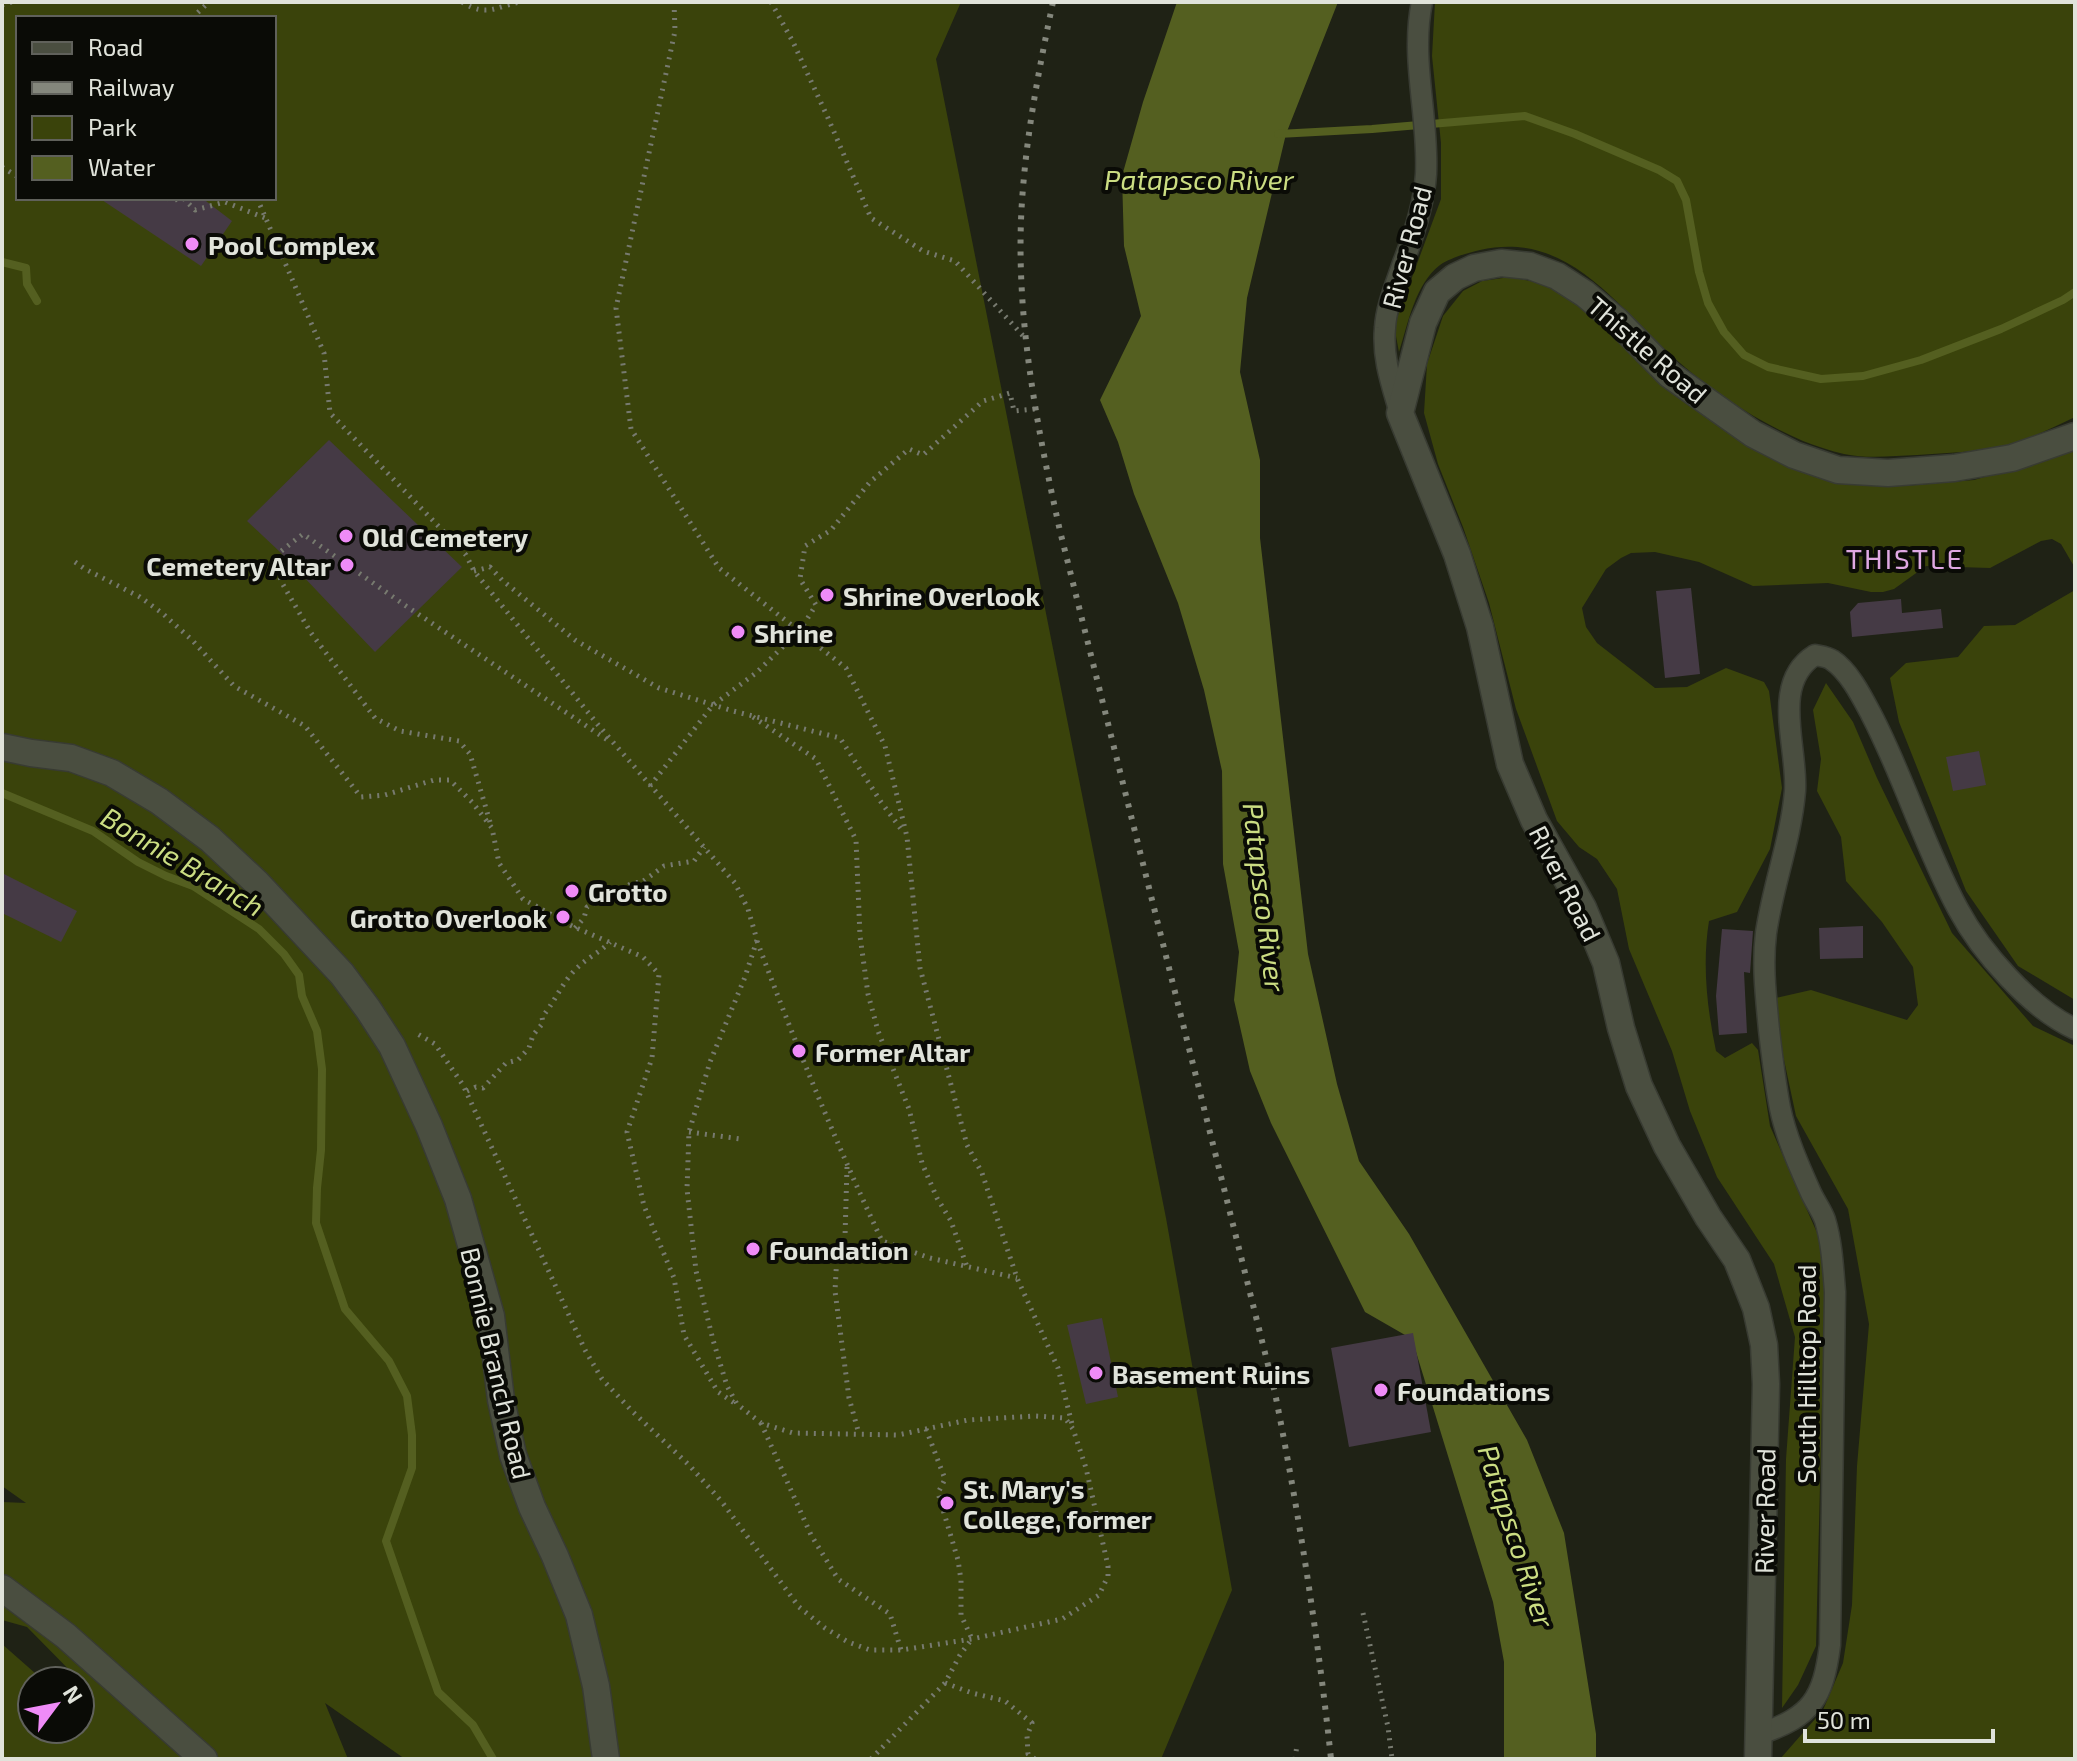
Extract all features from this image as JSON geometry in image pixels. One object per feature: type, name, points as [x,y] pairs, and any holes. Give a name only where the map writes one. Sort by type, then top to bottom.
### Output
[{"type":"street","name":"River Road","points":[[1422,2],[1419,57],[1426,154],[1424,197],[1385,327],[1385,363],[1400,413],[1457,554],[1480,627],[1510,764],[1534,820],[1583,908],[1606,963],[1639,1086],[1667,1146],[1737,1260],[1756,1308],[1764,1345],[1766,1384],[1759,1746]]},
{"type":"street","name":"Thistle Road","points":[[1400,413],[1423,323],[1437,292],[1455,277],[1474,268],[1501,263],[1530,266],[1557,276],[1617,321],[1670,375],[1753,434],[1794,455],[1838,470],[1888,473],[1954,468],[2012,458],[2075,436]]},
{"type":"street","name":"South Hilltop Road","points":[[1759,1746],[1801,1716],[1815,1701],[1827,1670],[1830,1645],[1835,1292],[1832,1253],[1825,1219],[1792,1146],[1781,1110],[1764,977],[1766,934],[1795,788],[1789,715],[1792,689],[1795,673],[1803,662],[1815,655],[1832,660],[1848,676],[1889,749],[1957,908],[1983,949],[2035,1002],[2075,1029]]},
{"type":"street","name":"Bonnie Branch Road","points":[[2,747],[71,758],[112,773],[159,801],[210,839],[256,882],[342,974],[392,1046],[458,1199],[491,1316],[501,1400],[513,1455],[579,1615],[596,1686],[606,1759]]},
{"type":"street","points":[[2,1588],[66,1636],[204,1759]]},
{"type":"path","points":[[2,5],[12,2]]},
{"type":"path","points":[[194,16],[209,2]]},
{"type":"path","points":[[462,2],[489,12],[503,5],[521,2]]},
{"type":"path","points":[[412,1030],[435,1044],[463,1085],[585,1350],[602,1379],[722,1502],[799,1607],[848,1642],[870,1650],[901,1650],[972,1639],[1062,1619],[1099,1595],[1108,1576],[1108,1566],[1086,1468],[1058,1368],[1017,1278],[982,1173],[967,1145],[920,968],[907,837],[885,746],[846,668],[719,568],[631,429],[616,308],[675,31],[674,2]]},
{"type":"path","points":[[771,2],[823,105],[871,218],[923,251],[955,261],[1025,338]]},
{"type":"path","points":[[185,200],[195,210],[225,202],[266,219]]},
{"type":"path","points":[[258,200],[324,353],[330,413],[466,555],[474,571],[617,746],[735,883],[748,909],[799,1051],[882,1241],[930,1258],[1017,1278]]},
{"type":"path","points":[[650,786],[713,705],[756,673],[800,630],[816,605],[800,579],[805,546],[831,530],[870,482],[909,449],[923,455],[983,401],[1010,393],[1014,411],[1035,409]]},
{"type":"path","points":[[617,746],[303,534],[280,552],[274,562],[282,583],[311,633],[375,718],[400,731],[459,741],[470,754],[499,863],[523,899],[575,928],[643,957],[659,974],[652,1058],[627,1132],[644,1206],[674,1278],[684,1335],[718,1392],[761,1423],[793,1433],[898,1435],[968,1420],[1055,1416],[1065,1418],[1073,1429]]},
{"type":"path","points":[[75,562],[140,597],[192,640],[234,686],[305,726],[361,797],[385,795],[434,780],[450,780],[492,828]]},
{"type":"path","points":[[474,571],[490,567],[575,640],[659,688],[753,717],[840,738],[907,837]]},
{"type":"path","points":[[753,717],[816,759],[856,840],[860,936],[868,994],[878,1031],[909,1109],[922,1163],[951,1221],[967,1267]]},
{"type":"path","points":[[575,928],[584,918],[587,907],[632,883],[642,882],[664,866],[694,861],[704,847]]},
{"type":"path","points":[[737,1404],[727,1386],[696,1271],[687,1189],[689,1132],[710,1062],[757,940]]},
{"type":"path","points":[[469,1097],[467,1090],[483,1088],[506,1063],[518,1060],[529,1048],[533,1035],[543,1023],[542,1017],[574,970],[610,942]]},
{"type":"path","points":[[689,1132],[741,1139]]},
{"type":"path","points":[[847,1165],[845,1237],[837,1254],[835,1291],[849,1398],[859,1434]]},
{"type":"path","points":[[761,1423],[811,1535],[838,1579],[890,1614],[901,1650]]},
{"type":"path","points":[[926,1429],[945,1479],[938,1493],[958,1560],[961,1615],[972,1639]]},
{"type":"path","points":[[1363,1613],[1392,1759]]},
{"type":"path","points":[[871,1759],[945,1683],[972,1639]]},
{"type":"path","points":[[945,1683],[1005,1701],[1032,1723],[1027,1736],[1028,1754],[1035,1759]]},
{"type":"path","points":[[1295,1759],[1297,1745]]},
{"type":"green space","points":[[2,2],[961,2],[936,59],[1166,1218],[1232,1590],[1161,1759],[405,1759],[325,1703],[348,1759],[2,1759],[2,1644],[26,1665],[16,1665],[16,1745],[96,1745],[96,1665],[64,1665],[27,1627],[2,1620],[2,1502],[26,1503],[2,1486]]},
{"type":"green space","points":[[1435,2],[2075,2],[2075,417],[2025,440],[1985,449],[1880,457],[1853,456],[1829,450],[1787,434],[1724,397],[1680,363],[1592,280],[1567,263],[1541,252],[1512,247],[1475,251],[1440,265],[1431,273],[1418,293],[1399,352],[1394,326],[1441,199],[1441,143],[1432,56]]},
{"type":"green space","points":[[1510,277],[1560,287],[1732,431],[1818,478],[1905,486],[1974,480],[2075,451],[2075,568],[2061,544],[2052,539],[2041,541],[1990,568],[1926,566],[1894,589],[1871,592],[1828,583],[1753,586],[1699,562],[1655,552],[1631,553],[1606,569],[1582,608],[1586,627],[1597,643],[1655,688],[1687,687],[1726,668],[1764,682],[1769,691],[1782,788],[1770,849],[1737,912],[1709,921],[1706,970],[1716,1051],[1725,1058],[1752,1043],[1758,1050],[1770,1126],[1822,1244],[1825,1283],[1816,1646],[1798,1685],[1782,1708],[1786,1459],[1795,1337],[1774,1264],[1717,1177],[1690,1111],[1672,1051],[1629,949],[1617,889],[1597,859],[1579,847],[1557,821],[1516,709],[1489,603],[1438,464],[1424,413],[1427,364],[1443,316],[1463,291],[1482,281]]},
{"type":"green space","points":[[2075,590],[2075,1000],[2018,966],[1966,891],[1899,722],[1890,678],[1906,663],[1958,657],[1984,626],[2015,625]]},
{"type":"green space","points":[[1826,683],[1853,722],[1952,933],[2033,1026],[2075,1046],[2075,1759],[1780,1759],[1823,1710],[1843,1663],[1852,1605],[1857,1466],[1869,1324],[1848,1209],[1796,1116],[1771,999],[1811,990],[1907,1020],[1918,1005],[1913,967],[1882,922],[1846,881],[1841,837],[1817,791],[1821,759],[1813,710]]},
{"type":"water","name":"Patapsco River","points":[[1177,2],[1338,2],[1286,134],[1247,298],[1240,372],[1260,460],[1260,538],[1308,954],[1337,1084],[1359,1161],[1409,1234],[1527,1440],[1564,1533],[1596,1734],[1596,1759],[1504,1759],[1504,1662],[1493,1602],[1412,1339],[1365,1312],[1271,1123],[1250,1071],[1234,1000],[1239,952],[1223,864],[1222,771],[1204,690],[1178,603],[1100,400],[1141,316],[1124,246],[1122,176]]},
{"type":"building","name":"Pool Complex","points":[[102,200],[205,200],[232,221],[201,266]]},
{"type":"building","name":"Old Cemetery","points":[[329,440],[462,567],[375,652],[247,521]]},
{"type":"building","points":[[1691,588],[1700,674],[1665,678],[1656,591]]},
{"type":"building","points":[[1901,599],[1902,613],[1941,609],[1943,628],[1852,637],[1850,612],[1858,603]]},
{"type":"building","points":[[1979,751],[1986,785],[1953,791],[1946,757]]},
{"type":"building","points":[[2,873],[77,911],[61,942],[2,913]]},
{"type":"building","points":[[1863,926],[1863,958],[1820,959],[1819,928]]},
{"type":"building","points":[[1722,929],[1753,931],[1750,973],[1744,972],[1747,1033],[1719,1035],[1716,996]]},
{"type":"building","name":"Basement Ruins","points":[[1102,1318],[1118,1397],[1086,1404],[1067,1325]]},
{"type":"building","name":"Foundations","points":[[1413,1333],[1431,1432],[1349,1447],[1331,1348]]},
{"type":"waterway","points":[[1278,134],[1525,116],[1659,170],[1677,181],[1686,200],[1699,272],[1708,303],[1724,332],[1744,355],[1768,367],[1821,379],[1863,376],[1921,360],[2001,329],[2075,292]]},
{"type":"waterway","points":[[2,262],[26,268],[27,284],[37,301]]},
{"type":"waterway","name":"Bonnie Branch","points":[[2,793],[93,831],[138,862],[193,886],[259,929],[284,954],[299,975],[302,996],[317,1031],[322,1069],[316,1223],[345,1309],[389,1361],[407,1396],[412,1468],[386,1541],[438,1692],[473,1725],[493,1759]]},
{"type":"railway","points":[[1053,2],[1039,71],[1023,188],[1021,274],[1028,360],[1060,531],[1275,1393],[1307,1575],[1331,1759]]},
{"type":"place","name":"Pool Complex","points":[[192,244]]},
{"type":"place","name":"Old Cemetery","points":[[346,536]]},
{"type":"place","name":"Cemetery Altar","points":[[347,565]]},
{"type":"place","name":"Shrine Overlook","points":[[827,595]]},
{"type":"place","name":"Shrine","points":[[738,632]]},
{"type":"place","name":"Grotto","points":[[572,891]]},
{"type":"place","name":"Grotto Overlook","points":[[563,917]]},
{"type":"place","name":"Former Altar","points":[[799,1051]]},
{"type":"place","name":"Foundation","points":[[753,1249]]},
{"type":"place","name":"Basement Ruins","points":[[1096,1373]]},
{"type":"place","name":"Foundations","points":[[1381,1390]]},
{"type":"place","name":"St. Mary's College, former","points":[[947,1503]]},
{"type":"district","name":"THISTLE","points":[[1905,558]]}]
